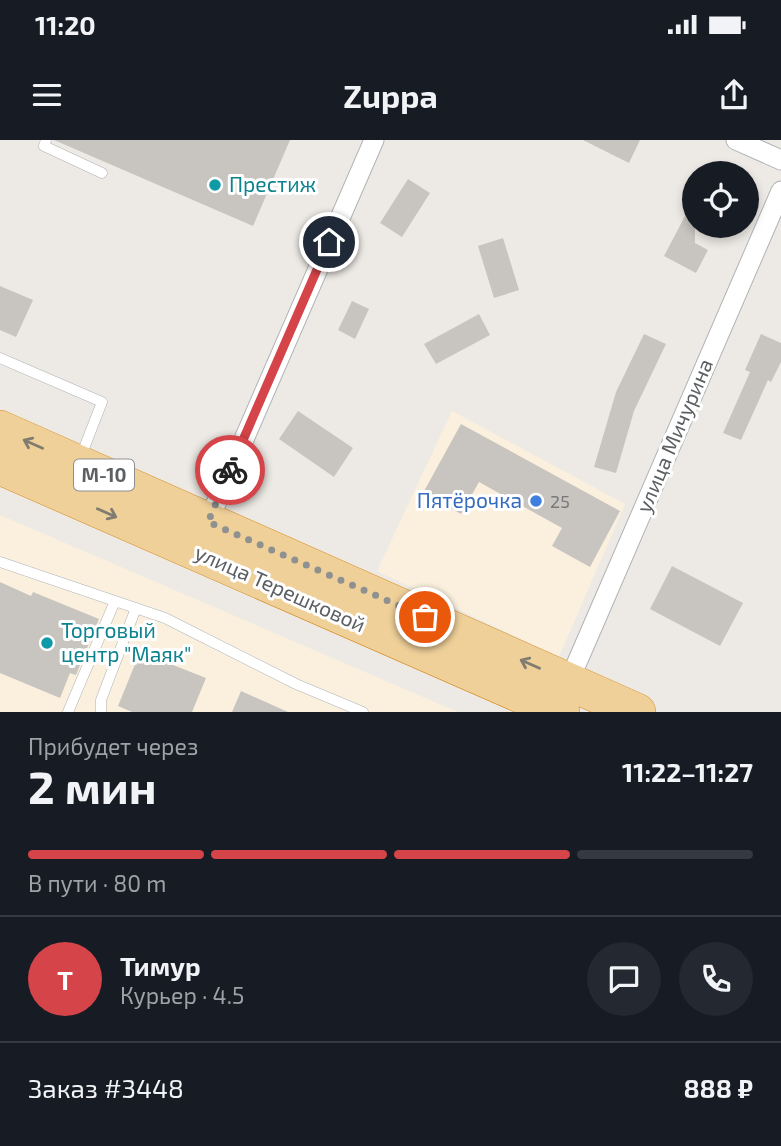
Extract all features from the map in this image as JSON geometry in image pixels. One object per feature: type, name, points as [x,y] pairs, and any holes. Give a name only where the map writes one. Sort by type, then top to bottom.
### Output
[{"type":"highway","name":"улица Терешковой","points":[[0,429],[208,522],[556,703]]},
{"type":"highway","name":"улица Терешковой","points":[[0,466],[556,703],[637,712]]},
{"type":"street","points":[[208,522],[374,140]]},
{"type":"street","points":[[736,140],[781,160]]},
{"type":"street","name":"улица Мичурина","points":[[556,703],[781,191]]},
{"type":"lane","points":[[46,140],[44,146],[102,173]]},
{"type":"lane","points":[[0,358],[102,402],[78,463]]},
{"type":"lane","points":[[0,562],[165,618],[296,684],[363,712]]},
{"type":"lane","points":[[68,712],[115,601]]},
{"type":"lane","points":[[101,712],[101,700],[136,608]]},
{"type":"shaded area","points":[[452,411],[625,504],[559,657],[377,571]]},
{"type":"shaded area","points":[[0,515],[458,712],[0,712]]},
{"type":"building","name":"Престиж","points":[[54,140],[290,140],[253,226]]},
{"type":"building","points":[[583,140],[640,140],[629,163]]},
{"type":"building","points":[[408,179],[430,193],[402,237],[380,223]]},
{"type":"building","points":[[682,222],[682,238],[695,238],[695,243],[708,250],[696,273],[664,256]]},
{"type":"building","points":[[503,238],[519,290],[494,298],[478,246]]},
{"type":"building","points":[[0,286],[33,300],[16,337],[0,330]]},
{"type":"building","points":[[352,301],[369,309],[355,339],[338,330]]},
{"type":"building","points":[[479,314],[490,335],[436,364],[424,344]]},
{"type":"building","points":[[644,334],[666,344],[634,411],[616,473],[594,467],[616,392]]},
{"type":"building","points":[[761,334],[781,343],[781,362],[771,382],[768,380],[741,440],[723,433],[750,372],[745,370]]},
{"type":"building","points":[[298,411],[353,448],[334,477],[279,439]]},
{"type":"building","points":[[461,424],[620,511],[590,567],[552,546],[562,528],[479,482],[461,514],[423,493]]},
{"type":"building","points":[[672,566],[743,603],[720,646],[650,609]]},
{"type":"building","name":"Торговый центр \"Маяк\"","points":[[0,582],[31,596],[33,592],[99,619],[76,675],[70,673],[60,698],[0,673]]},
{"type":"building","points":[[140,652],[206,678],[192,712],[132,712],[118,706]]},
{"type":"building","points":[[241,691],[288,712],[232,712]]},
{"type":"way so far","points":[[230,470],[208,522],[425,617]]},
{"type":"place","name":"Престиж","points":[[215,185]]},
{"type":"place","name":"Пятёрочка","points":[[536,501]]},
{"type":"place","name":"Торговый центр \"Маяк\"","points":[[47,643]]},
{"type":"route","points":[[230,470],[329,242]]}]
